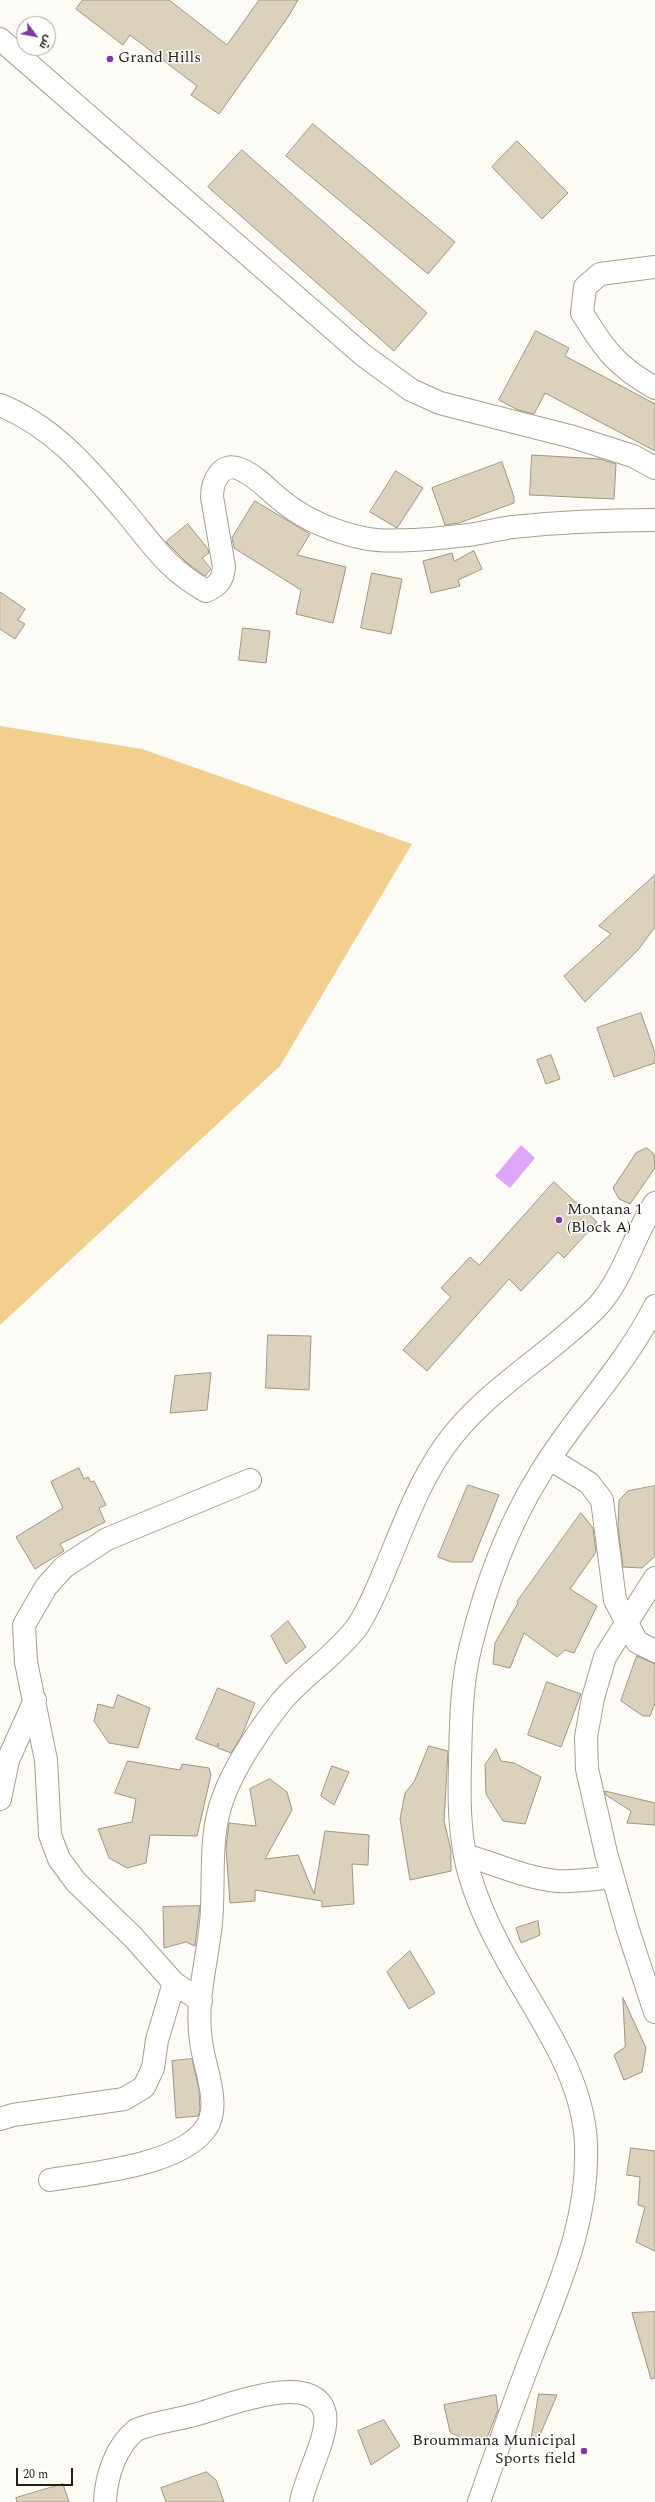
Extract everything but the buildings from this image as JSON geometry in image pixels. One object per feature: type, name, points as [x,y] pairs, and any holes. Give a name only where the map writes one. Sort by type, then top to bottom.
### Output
[{"type":"street","points":[[0,38],[363,356],[411,390],[440,404],[573,437],[633,456],[655,468]]},
{"type":"street","points":[[655,267],[600,274],[585,287],[582,313],[615,361],[635,376],[655,388]]},
{"type":"street","points":[[0,405],[22,414],[55,435],[123,508],[173,570],[206,591],[216,587],[223,578],[224,566],[212,497],[212,485],[219,473],[228,468],[240,468],[287,505],[318,524],[363,538],[384,540],[469,535],[512,527],[590,520],[655,520]]},
{"type":"street","points":[[50,2180],[112,2170],[173,2154],[203,2133],[209,2124],[212,2110],[212,2094],[200,2038],[201,1978],[212,1910],[214,1831],[221,1801],[232,1776],[282,1701],[341,1647],[358,1625],[373,1600],[426,1474],[446,1444],[464,1421],[490,1397],[579,1324],[600,1304],[613,1285],[641,1223],[655,1203]]},
{"type":"street","points":[[479,2502],[515,2401],[570,2259],[585,2193],[586,2141],[582,2114],[574,2088],[560,2054],[537,2009],[501,1950],[483,1910],[467,1867],[459,1804],[461,1702],[470,1646],[496,1567],[512,1526],[538,1476],[630,1351],[655,1306]]},
{"type":"street","points":[[550,1460],[589,1483],[602,1500],[615,1600],[625,1622],[637,1642],[655,1651]]},
{"type":"street","points":[[201,2001],[174,1983],[134,1937],[76,1882],[59,1859],[50,1835],[46,1760],[35,1700],[26,1662],[24,1625],[46,1587],[64,1567],[107,1539],[250,1480]]},
{"type":"street","points":[[655,1578],[625,1622],[605,1656],[593,1698],[586,1737],[587,1769],[613,1877],[655,2012]]},
{"type":"street","points":[[0,1799],[8,1760],[35,1700]]},
{"type":"street","points":[[465,1855],[519,1874],[558,1881],[613,1877]]},
{"type":"street","points":[[0,2119],[13,2115],[124,2099],[144,2087],[153,2068],[157,2040],[174,1983]]},
{"type":"street","points":[[105,2502],[105,2491],[118,2449],[125,2439],[136,2430],[266,2393],[295,2391],[311,2397],[321,2406],[326,2421],[301,2502]]},
{"type":"shaded area","points":[[0,726],[142,749],[412,844],[280,1066],[0,1325]]},
{"type":"shaded area","points":[[521,1145],[535,1158],[510,1188],[495,1176]]},
{"type":"place","name":"Grand Hills","points":[[110,59]]},
{"type":"place","name":"Montana 1 (Block A)","points":[[559,1220]]},
{"type":"place","name":"Broummana Municipal Sports field","points":[[584,2451]]}]
